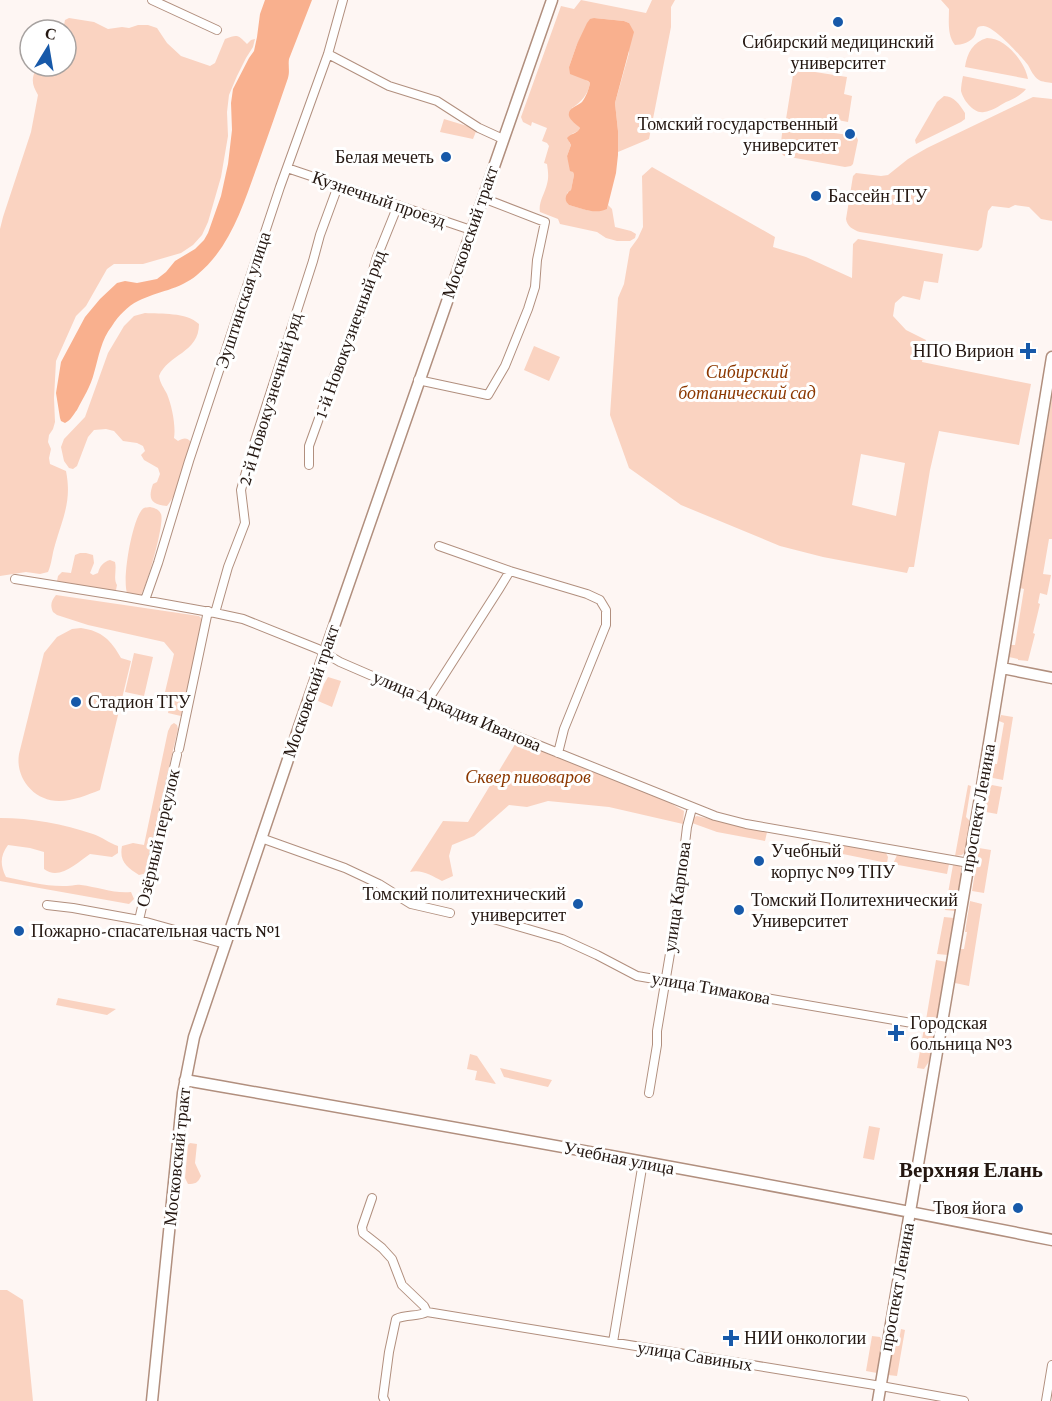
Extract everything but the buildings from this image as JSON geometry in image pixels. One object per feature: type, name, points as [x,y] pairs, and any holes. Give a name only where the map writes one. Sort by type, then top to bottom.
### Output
[{"type":"main road","name":"Московский тракт","points":[[152,1401],[185,1080],[194,1036],[418,380],[552,0]]},
{"type":"main road","name":"проспект Ленина","points":[[878,1401],[1050,386],[1052,357]]},
{"type":"main road","points":[[1002,668],[1052,678]]},
{"type":"main road","name":"Учебная улица","points":[[185,1080],[643,1162],[1052,1240]]},
{"type":"street","points":[[152,0],[217,30]]},
{"type":"street","name":"Эуштинская улица","points":[[145,600],[287,168],[328,54],[343,0]]},
{"type":"street","points":[[328,54],[388,86],[437,101],[479,128],[503,139]]},
{"type":"street","name":"Кузнечный проезд","points":[[287,168],[471,230]]},
{"type":"street","name":"2-й Новокузнечный ряд","points":[[212,612],[245,523],[241,490],[252,450],[320,235],[338,186]]},
{"type":"street","points":[[418,380],[488,395],[505,366],[528,309],[535,287],[544,222],[483,198]]},
{"type":"street","name":"1-й Новокузнечный ряд","points":[[309,465],[309,446],[334,374],[343,359],[359,317],[377,257],[398,205]]},
{"type":"street","points":[[439,546],[510,571],[587,594],[600,600],[606,610],[606,625],[564,729],[558,753]]},
{"type":"street","points":[[428,700],[510,571]]},
{"type":"street","name":"улица Аркадия Иванова","points":[[15,579],[243,619],[300,641],[340,662],[428,700],[715,816],[746,824],[969,863]]},
{"type":"street","name":"Озёрный переулок","points":[[139,920],[212,612]]},
{"type":"street","name":"улица Карпова","points":[[649,1093],[676,918],[687,827],[692,808]]},
{"type":"street","points":[[261,838],[345,868],[379,884],[411,904],[450,913]]},
{"type":"street","points":[[47,905],[139,920],[225,944]]},
{"type":"street","name":"улица Тимакова","points":[[490,918],[562,939],[637,975],[941,1028]]},
{"type":"street","points":[[613,1342],[643,1162]]},
{"type":"street","points":[[372,1198],[362,1227],[363,1233],[392,1259],[402,1286],[424,1306],[427,1312],[396,1319],[383,1397],[386,1401]]},
{"type":"street","name":"улица Савиных","points":[[427,1312],[964,1401]]},
{"type":"street","points":[[1046,1401],[1052,1365]]},
{"type":"green space","points":[[581,0],[646,13],[652,0],[675,0],[671,7],[671,27],[649,139],[618,152],[615,103],[629,53],[629,23],[594,18],[577,44],[569,67],[590,83],[584,98],[572,108],[576,124],[580,128],[572,134],[569,142],[571,145],[567,156],[574,175],[571,190],[567,193],[567,203],[590,211],[607,209],[608,205],[612,209],[615,227],[636,234],[635,238],[630,241],[617,241],[597,232],[560,224],[558,219],[540,212],[548,179],[547,164],[544,163],[549,146],[542,141],[547,128],[532,122],[531,126],[523,122],[521,117],[561,6],[574,9]]},
{"type":"green space","points":[[941,0],[1052,0],[1052,83],[1037,78],[1013,48],[988,27],[979,27],[971,40],[955,45],[950,32],[949,9]]},
{"type":"green space","points":[[78,19],[94,22],[108,29],[138,25],[157,28],[167,43],[181,56],[210,66],[215,63],[225,39],[238,36],[247,44],[255,39],[229,95],[228,136],[221,177],[202,235],[181,253],[143,264],[114,264],[107,269],[86,306],[76,316],[56,361],[55,422],[49,435],[48,442],[51,449],[49,458],[50,464],[66,471],[68,491],[66,509],[48,572],[40,574],[26,572],[0,576],[0,229],[31,132],[38,95],[33,79],[78,78]]},
{"type":"green space","points":[[987,38],[1001,42],[1014,52],[1023,65],[1028,79],[965,67],[972,49],[978,42]]},
{"type":"green space","points":[[794,69],[847,77],[844,94],[852,96],[848,122],[832,119],[831,124],[827,125],[786,119]]},
{"type":"green space","points":[[963,76],[1026,89],[1017,97],[995,108],[980,112],[970,106],[962,95]]},
{"type":"green space","points":[[944,96],[954,99],[959,104],[965,113],[965,119],[916,144],[915,140],[937,102]]},
{"type":"green space","points":[[1033,97],[1052,99],[1052,221],[1041,219],[1029,207],[992,206],[988,211],[982,247],[978,251],[860,232],[848,224],[846,219],[853,176],[856,173],[888,175],[927,148]]},
{"type":"green space","points":[[444,119],[477,129],[473,139],[440,132]]},
{"type":"green space","points":[[783,126],[856,136],[858,140],[853,164],[845,167],[784,156],[780,150]]},
{"type":"green space","name":"Сибирский ботанический сад","points":[[652,167],[775,237],[773,247],[806,257],[852,278],[853,244],[858,239],[943,254],[938,283],[924,281],[920,300],[903,296],[895,303],[893,316],[906,330],[926,340],[922,362],[1031,384],[1019,445],[939,431],[930,470],[914,567],[909,567],[907,573],[823,557],[780,546],[681,505],[629,468],[610,415],[618,298],[624,284],[630,249],[643,227],[642,176]],"holes":[[[861,454],[905,463],[896,516],[852,505]]]},
{"type":"green space","points":[[145,313],[187,317],[199,324],[198,334],[194,341],[163,369],[159,376],[172,410],[174,438],[178,441],[186,439],[191,442],[179,484],[167,506],[157,504],[152,500],[153,484],[157,482],[160,474],[158,468],[144,460],[141,455],[145,451],[143,446],[123,441],[114,431],[94,430],[88,437],[77,466],[73,469],[69,468],[64,461],[61,447],[64,439],[85,417],[108,353],[124,326],[134,316]]},
{"type":"green space","points":[[534,346],[560,357],[549,381],[524,370]]},
{"type":"green space","points":[[1052,398],[1052,539],[1049,539],[1043,574],[1051,575],[1047,595],[1040,593],[1038,603],[1040,604],[1033,633],[1035,634],[1028,661],[1018,660],[1009,657],[1011,645],[1015,645],[1024,589],[1020,588]]},
{"type":"green space","points":[[150,507],[158,510],[162,520],[155,554],[141,595],[127,593],[126,576],[131,538],[142,510]]},
{"type":"green space","points":[[80,553],[93,555],[94,563],[90,573],[93,575],[98,573],[105,562],[110,560],[115,562],[116,590],[113,592],[60,584],[57,581],[62,572],[71,573],[75,555]]},
{"type":"green space","points":[[56,595],[199,616],[202,622],[181,716],[168,713],[171,698],[165,692],[174,654],[164,642],[88,625],[57,615],[53,612],[51,605]]},
{"type":"green space","name":"Стадион ТГУ","points":[[81,628],[100,634],[109,641],[121,658],[131,661],[100,790],[69,800],[50,800],[34,792],[23,779],[19,754],[44,653],[57,637],[72,629]]},
{"type":"green space","points":[[134,653],[153,657],[144,696],[125,692]]},
{"type":"green space","points":[[328,677],[341,681],[332,707],[318,701]]},
{"type":"green space","points":[[1001,715],[1013,717],[1003,780],[990,775],[992,764],[997,764],[1004,723],[999,721]]},
{"type":"green space","points":[[174,723],[178,729],[147,873],[139,875],[125,864],[121,852],[122,846],[133,843],[144,845],[168,731]]},
{"type":"green space","name":"Сквер пивоваров","points":[[517,741],[665,800],[684,811],[683,824],[609,807],[548,801],[527,807],[509,805],[474,836],[452,845],[449,856],[453,876],[442,881],[423,872],[410,872],[443,821],[468,822]]},
{"type":"green space","points":[[968,785],[971,786],[966,817],[971,822],[966,851],[962,855],[955,856]]},
{"type":"green space","points":[[992,785],[1002,787],[997,814],[986,812],[984,808],[988,788]]},
{"type":"green space","points":[[694,817],[767,832],[765,841],[717,832],[692,823]]},
{"type":"green space","points":[[0,818],[36,820],[59,825],[93,834],[118,846],[118,853],[112,857],[90,854],[74,866],[56,873],[44,869],[44,852],[8,845],[3,853],[2,861],[6,877],[52,886],[79,885],[131,892],[134,899],[129,904],[0,881]]},
{"type":"green space","points":[[829,843],[886,853],[887,863],[828,851]]},
{"type":"green space","points":[[979,848],[991,850],[984,893],[972,891]]},
{"type":"green space","points":[[897,855],[949,864],[947,874],[893,864]]},
{"type":"green space","points":[[953,865],[960,866],[962,870],[955,911],[945,910]]},
{"type":"green space","points":[[970,901],[982,904],[969,986],[955,983],[961,949],[964,949]]},
{"type":"green space","points":[[944,917],[954,918],[948,955],[937,954]]},
{"type":"green space","points":[[936,960],[947,962],[939,1017],[933,1021],[926,1020]]},
{"type":"green space","points":[[58,998],[116,1009],[107,1015],[56,1005]]},
{"type":"green space","points":[[924,1028],[934,1033],[930,1060],[924,1069],[917,1068]]},
{"type":"green space","points":[[470,1054],[477,1056],[496,1084],[475,1080],[477,1071],[467,1069]]},
{"type":"green space","points":[[500,1068],[552,1080],[548,1087],[504,1077]]},
{"type":"green space","points":[[869,1126],[880,1128],[874,1160],[863,1158]]},
{"type":"green space","points":[[190,1143],[197,1144],[195,1163],[201,1176],[193,1184],[188,1184],[185,1178]]},
{"type":"green space","points":[[0,1290],[7,1290],[23,1300],[33,1401],[0,1401]]},
{"type":"green space","points":[[901,1329],[905,1330],[897,1376],[888,1375],[893,1343],[899,1340]]},
{"type":"green space","points":[[872,1336],[880,1337],[882,1341],[877,1373],[866,1371]]},
{"type":"shaded area","points":[[265,0],[312,0],[289,59],[288,78],[235,224],[219,252],[197,275],[183,284],[138,301],[114,322],[105,337],[87,392],[77,410],[65,423],[60,418],[56,393],[61,362],[85,317],[117,283],[125,281],[137,283],[157,279],[175,261],[195,249],[208,233],[221,196],[228,164],[233,89],[254,51],[260,14]]},
{"type":"shaded area","points":[[594,18],[624,21],[629,23],[634,32],[615,103],[618,131],[616,173],[607,209],[602,211],[569,205],[566,199],[571,190],[574,175],[570,171],[567,156],[571,145],[567,138],[580,128],[571,119],[569,113],[583,100],[590,83],[570,74],[569,67],[587,23]]},
{"type":"place","name":"Сибирский медицинский университет","points":[[838,22]]},
{"type":"place","name":"Томский государственный университет","points":[[850,134]]},
{"type":"place","name":"Белая мечеть","points":[[446,157]]},
{"type":"place","name":"Бассейн ТГУ","points":[[816,196]]},
{"type":"place","name":"НПО Вирион","points":[[1028,351]]},
{"type":"place","name":"Стадион ТГУ","points":[[76,702]]},
{"type":"place","name":"Учебный корпус №9 ТПУ","points":[[759,861]]},
{"type":"place","name":"Томский политехнический университет","points":[[578,904]]},
{"type":"place","name":"Томский Политехнический Университет","points":[[739,910]]},
{"type":"place","name":"Пожарно-спасательная часть №1","points":[[19,931]]},
{"type":"place","name":"Городская больница №3","points":[[896,1033]]},
{"type":"place","name":"Твоя йога","points":[[1018,1208]]},
{"type":"place","name":"НИИ онкологии","points":[[731,1338]]},
{"type":"district","name":"Верхняя Елань","points":[[971,1170]]}]
